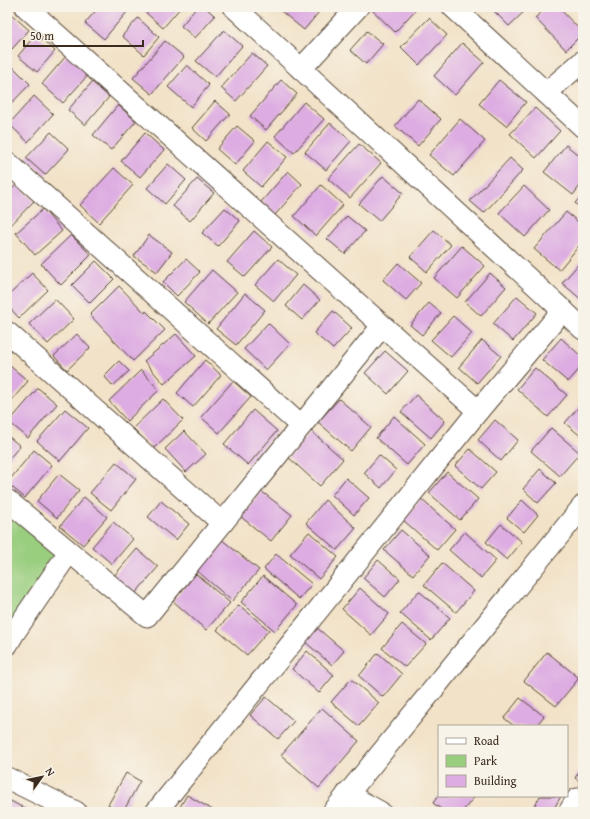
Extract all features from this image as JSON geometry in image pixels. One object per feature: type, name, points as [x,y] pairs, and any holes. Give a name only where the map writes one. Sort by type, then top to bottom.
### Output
[{"type":"street","points":[[26,7],[478,411]]},
{"type":"street","points":[[234,7],[583,328]]},
{"type":"street","points":[[301,69],[358,7]]},
{"type":"street","points":[[453,7],[583,127]]},
{"type":"street","points":[[546,93],[583,61]]},
{"type":"street","points":[[7,162],[301,426]]},
{"type":"street","points":[[156,812],[478,411],[563,310]]},
{"type":"street","points":[[7,500],[147,616],[382,326]]},
{"type":"street","points":[[7,332],[222,523]]},
{"type":"street","points":[[333,812],[583,506]]},
{"type":"street","points":[[9,635],[69,552]]},
{"type":"street","points":[[7,778],[76,812]]},
{"type":"street","points":[[347,794],[380,812]]},
{"type":"street","points":[[569,812],[577,799],[583,802]]},
{"type":"green space","points":[[7,501],[69,552],[7,629]]},
{"type":"building","points":[[99,7],[122,7],[127,12],[104,39],[85,23]]},
{"type":"building","points":[[147,7],[181,7],[163,28],[144,11]]},
{"type":"building","points":[[197,7],[205,7],[215,16],[195,38],[181,26]]},
{"type":"building","points":[[276,7],[323,7],[304,30]]},
{"type":"building","points":[[369,7],[418,7],[395,32]]},
{"type":"building","points":[[490,7],[529,7],[509,26]]},
{"type":"building","points":[[547,7],[558,7],[583,33],[566,50],[535,18]]},
{"type":"building","points":[[11,14],[29,30],[12,49],[7,44],[7,18]]},
{"type":"building","points":[[138,18],[159,37],[144,55],[122,36]]},
{"type":"building","points":[[429,18],[447,35],[419,65],[401,47]]},
{"type":"building","points":[[224,30],[242,46],[215,77],[196,61]]},
{"type":"building","points":[[367,31],[383,44],[366,64],[350,50]]},
{"type":"building","points":[[36,34],[55,51],[37,72],[18,56]]},
{"type":"building","points":[[165,41],[184,57],[152,94],[133,78]]},
{"type":"building","points":[[462,43],[484,62],[455,95],[434,76]]},
{"type":"building","points":[[252,53],[267,66],[236,101],[221,88]]},
{"type":"building","points":[[67,55],[89,74],[63,103],[42,84]]},
{"type":"building","points":[[11,65],[30,84],[7,108],[7,69]]},
{"type":"building","points":[[187,65],[209,85],[191,107],[168,87]]},
{"type":"building","points":[[583,71],[583,85],[576,79]]},
{"type":"building","points":[[281,80],[297,94],[266,130],[250,116]]},
{"type":"building","points":[[499,80],[526,102],[506,126],[479,104]]},
{"type":"building","points":[[92,82],[109,97],[85,125],[68,110]]},
{"type":"building","points":[[34,96],[53,114],[28,142],[9,124]]},
{"type":"building","points":[[418,99],[441,119],[418,146],[395,126]]},
{"type":"building","points":[[215,101],[230,114],[206,141],[192,128]]},
{"type":"building","points":[[304,102],[324,119],[294,153],[275,136]]},
{"type":"building","points":[[118,105],[136,121],[111,150],[93,135]]},
{"type":"building","points":[[535,108],[560,131],[536,158],[510,134]]},
{"type":"building","points":[[460,119],[485,141],[454,176],[429,155]]},
{"type":"building","points":[[330,123],[351,141],[326,170],[305,152]]},
{"type":"building","points":[[237,126],[255,141],[235,165],[217,149]]},
{"type":"building","points":[[51,132],[69,149],[45,175],[26,158]]},
{"type":"building","points":[[145,133],[164,150],[140,177],[121,161]]},
{"type":"building","points":[[268,141],[287,157],[261,187],[243,171]]},
{"type":"building","points":[[359,144],[381,163],[350,198],[328,179]]},
{"type":"building","points":[[566,145],[583,159],[583,182],[573,195],[544,172]]},
{"type":"building","points":[[510,158],[523,170],[484,213],[470,201]]},
{"type":"building","points":[[168,164],[186,180],[165,204],[147,188]]},
{"type":"building","points":[[114,168],[133,185],[99,223],[80,205]]},
{"type":"building","points":[[288,171],[302,184],[275,215],[261,202]]},
{"type":"building","points":[[383,176],[403,193],[379,221],[359,204]]},
{"type":"building","points":[[7,177],[11,181],[7,185]]},
{"type":"building","points":[[197,179],[214,193],[190,221],[173,206]]},
{"type":"building","points":[[17,184],[34,201],[7,229],[7,194]]},
{"type":"building","points":[[321,185],[343,205],[316,236],[294,216]]},
{"type":"building","points":[[524,186],[549,210],[525,237],[499,213]]},
{"type":"building","points":[[583,194],[583,210],[575,203]]},
{"type":"building","points":[[225,208],[240,221],[218,246],[202,233]]},
{"type":"building","points":[[43,209],[62,231],[35,255],[16,233]]},
{"type":"building","points":[[566,212],[583,226],[583,241],[559,270],[534,249]]},
{"type":"building","points":[[347,216],[365,231],[345,254],[327,239]]},
{"type":"building","points":[[434,230],[451,245],[427,272],[410,257]]},
{"type":"building","points":[[254,231],[272,247],[245,277],[227,262]]},
{"type":"building","points":[[71,235],[91,255],[61,285],[41,264]]},
{"type":"building","points":[[149,235],[172,252],[157,272],[134,256]]},
{"type":"building","points":[[462,246],[485,266],[457,298],[434,278]]},
{"type":"building","points":[[186,259],[200,272],[177,296],[163,282]]},
{"type":"building","points":[[278,259],[296,275],[274,301],[255,285]]},
{"type":"building","points":[[583,259],[583,301],[562,283]]},
{"type":"building","points":[[96,261],[114,279],[90,303],[72,285]]},
{"type":"building","points":[[398,263],[421,283],[406,300],[383,280]]},
{"type":"building","points":[[212,270],[237,292],[208,324],[184,302]]},
{"type":"building","points":[[32,273],[48,290],[19,318],[7,305],[7,297]]},
{"type":"building","points":[[490,273],[506,287],[481,316],[465,302]]},
{"type":"building","points":[[303,285],[320,300],[302,320],[286,306]]},
{"type":"building","points":[[119,286],[145,313],[146,311],[165,330],[133,361],[90,315]]},
{"type":"building","points":[[245,293],[265,310],[236,345],[216,329]]},
{"type":"building","points":[[517,296],[537,313],[513,341],[493,324]]},
{"type":"building","points":[[55,299],[74,319],[48,344],[29,324]]},
{"type":"building","points":[[429,303],[441,313],[422,335],[410,325]]},
{"type":"building","points":[[333,311],[352,328],[333,349],[314,333]]},
{"type":"building","points":[[453,316],[472,333],[451,357],[431,340]]},
{"type":"building","points":[[268,323],[290,344],[266,370],[244,349]]},
{"type":"building","points":[[77,334],[90,348],[67,370],[54,356]]},
{"type":"building","points":[[176,334],[196,356],[164,384],[144,361]]},
{"type":"building","points":[[561,338],[583,358],[583,365],[568,382],[542,360]]},
{"type":"building","points":[[482,340],[501,356],[477,383],[459,367]]},
{"type":"building","points":[[385,351],[408,371],[388,394],[365,373]]},
{"type":"building","points":[[205,360],[221,375],[193,407],[177,393]]},
{"type":"building","points":[[119,361],[129,371],[113,386],[104,376]]},
{"type":"building","points":[[10,366],[28,381],[7,406],[7,370]]},
{"type":"building","points":[[535,368],[567,395],[548,417],[517,389]]},
{"type":"building","points":[[141,370],[159,390],[127,421],[109,401]]},
{"type":"building","points":[[233,381],[251,397],[219,433],[201,417]]},
{"type":"building","points":[[38,388],[57,404],[28,438],[9,422]]},
{"type":"building","points":[[416,395],[445,421],[431,438],[401,412]]},
{"type":"building","points":[[163,399],[183,420],[153,449],[133,428]]},
{"type":"building","points":[[339,399],[371,427],[351,451],[318,422]]},
{"type":"building","points":[[583,402],[583,438],[565,423]]},
{"type":"building","points":[[65,409],[88,428],[60,461],[37,441]]},
{"type":"building","points":[[253,410],[277,431],[248,465],[224,444]]},
{"type":"building","points":[[394,416],[425,444],[407,465],[376,438]]},
{"type":"building","points":[[495,420],[518,440],[501,461],[478,440]]},
{"type":"building","points":[[551,428],[580,453],[560,476],[531,451]]},
{"type":"building","points":[[184,431],[206,454],[186,472],[165,449]]},
{"type":"building","points":[[311,431],[343,459],[320,486],[288,457]]},
{"type":"building","points":[[7,435],[20,446],[7,461]]},
{"type":"building","points":[[470,449],[496,472],[481,489],[455,466]]},
{"type":"building","points":[[34,450],[52,465],[25,498],[7,483]]},
{"type":"building","points":[[379,455],[396,470],[381,488],[364,473]]},
{"type":"building","points":[[116,462],[136,479],[111,510],[90,493]]},
{"type":"building","points":[[540,469],[556,483],[538,503],[523,489]]},
{"type":"building","points":[[447,472],[478,499],[460,520],[429,493]]},
{"type":"building","points":[[59,474],[79,490],[57,518],[37,501]]},
{"type":"building","points":[[346,478],[369,498],[354,515],[332,495]]},
{"type":"building","points":[[261,491],[292,515],[271,541],[241,517]]},
{"type":"building","points":[[84,497],[107,517],[83,545],[60,526]]},
{"type":"building","points":[[421,499],[455,529],[437,550],[403,520]]},
{"type":"building","points":[[325,500],[356,528],[337,550],[306,523]]},
{"type":"building","points":[[522,500],[538,515],[524,532],[507,518]]},
{"type":"building","points":[[161,501],[189,524],[176,540],[148,517]]},
{"type":"building","points":[[113,522],[133,539],[112,564],[92,547]]},
{"type":"building","points":[[501,524],[522,542],[507,560],[486,542]]},
{"type":"building","points":[[401,530],[430,555],[413,575],[384,550]]},
{"type":"building","points":[[309,532],[338,557],[319,579],[290,554]]},
{"type":"building","points":[[465,532],[496,560],[481,578],[449,550]]},
{"type":"building","points":[[221,539],[259,570],[232,601],[195,569]]},
{"type":"building","points":[[137,549],[158,567],[134,595],[113,577]]},
{"type":"building","points":[[276,554],[312,584],[299,599],[264,569]]},
{"type":"building","points":[[378,560],[400,579],[385,597],[363,578]]},
{"type":"building","points":[[442,563],[474,591],[456,612],[424,585]]},
{"type":"building","points":[[196,574],[230,603],[206,630],[173,601]]},
{"type":"building","points":[[263,576],[297,605],[275,631],[241,602]]},
{"type":"building","points":[[360,588],[389,614],[371,635],[342,609]]},
{"type":"building","points":[[419,591],[450,618],[431,640],[400,613]]},
{"type":"building","points":[[239,605],[269,630],[247,655],[217,630]]},
{"type":"building","points":[[402,624],[426,644],[405,667],[382,648]]},
{"type":"building","points":[[316,627],[344,651],[332,665],[304,641]]},
{"type":"building","points":[[307,651],[334,675],[319,693],[292,669]]},
{"type":"building","points":[[547,652],[579,678],[556,706],[524,681]]},
{"type":"building","points":[[378,653],[402,674],[383,697],[359,676]]},
{"type":"building","points":[[351,679],[379,703],[359,726],[331,702]]},
{"type":"building","points":[[266,697],[294,721],[278,739],[250,715]]},
{"type":"building","points":[[520,698],[544,716],[537,725],[513,725],[504,718]]},
{"type":"building","points":[[322,708],[359,741],[319,788],[281,755]]},
{"type":"building","points":[[581,768],[583,769],[583,789],[579,786],[581,782],[575,778]]},
{"type":"building","points":[[126,773],[140,781],[123,812],[119,812],[108,805]]},
{"type":"building","points":[[187,795],[216,812],[177,812]]},
{"type":"building","points":[[438,796],[474,797],[462,812],[445,812],[433,803]]},
{"type":"building","points":[[539,797],[560,797],[552,812],[531,812]]},
{"type":"building","points":[[7,799],[31,812],[7,812]]}]
